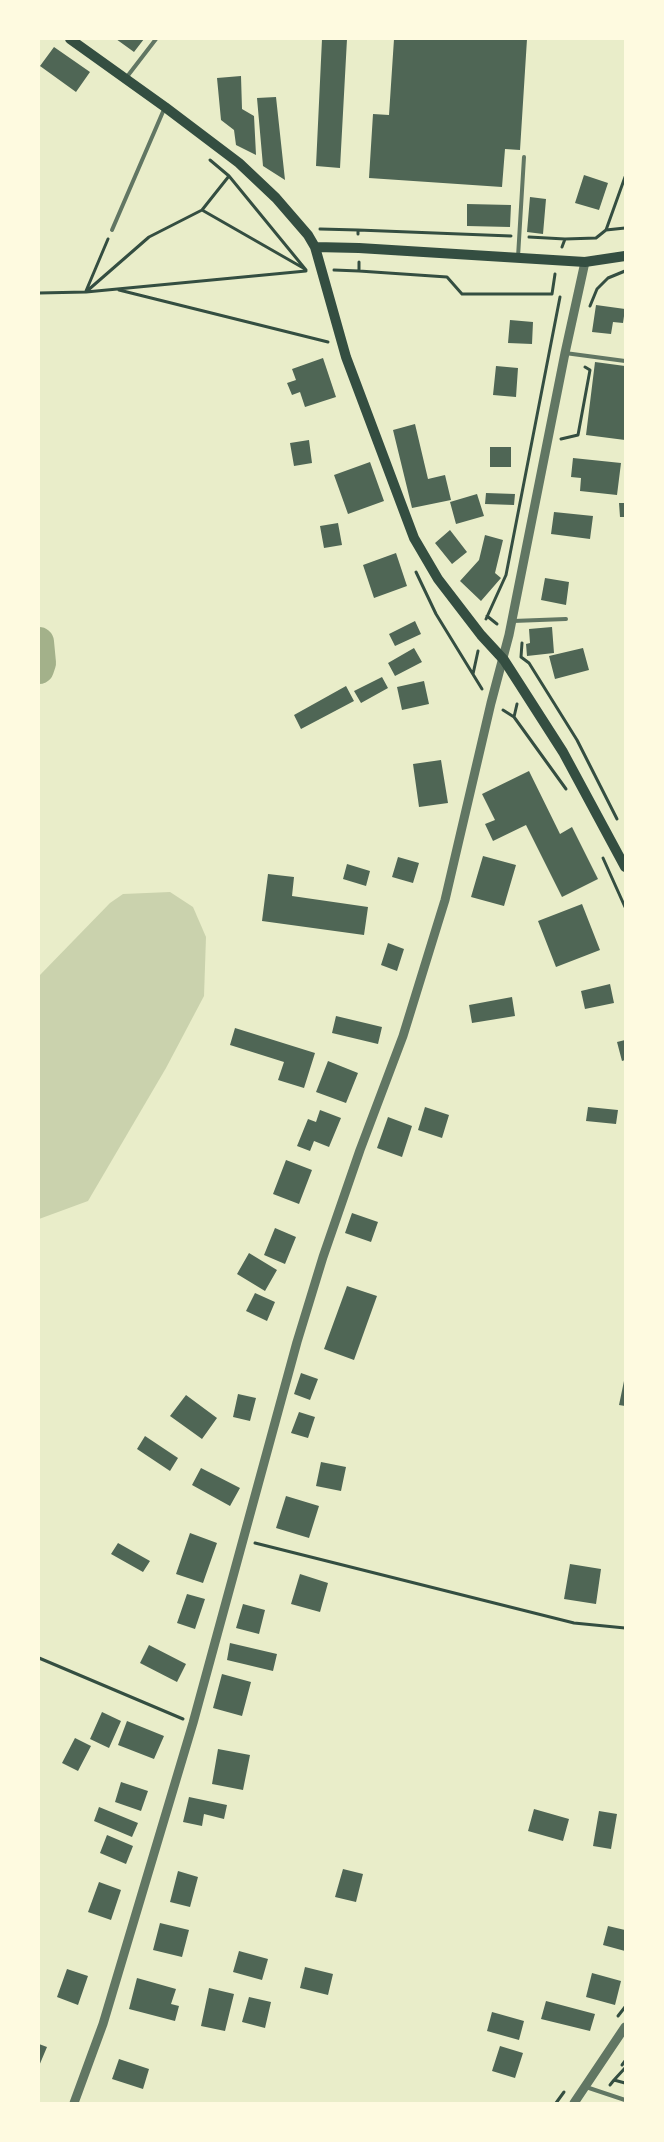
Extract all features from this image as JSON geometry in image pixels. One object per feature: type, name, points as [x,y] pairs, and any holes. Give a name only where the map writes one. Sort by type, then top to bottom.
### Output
[{"type":"main road","points":[[70,39],[165,106],[239,164],[298,221],[315,247],[346,357],[414,538],[438,579],[481,635],[504,660],[563,752],[625,867]]},
{"type":"main road","points":[[315,247],[585,262],[625,256]]},
{"type":"street","points":[[74,2103],[103,2024],[193,1723],[297,1342],[323,1257],[403,1036],[445,900],[491,703],[504,660],[585,262]]},
{"type":"street","points":[[574,2103],[625,2027]]},
{"type":"lane","points":[[126,78],[156,39]]},
{"type":"lane","points":[[112,230],[165,106]]},
{"type":"lane","points":[[518,258],[524,157]]},
{"type":"lane","points":[[565,353],[625,361]]},
{"type":"lane","points":[[512,621],[566,619]]},
{"type":"lane","points":[[586,2086],[625,2100]]},
{"type":"path","points":[[203,154],[229,176],[307,271]]},
{"type":"path","points":[[86,292],[149,237],[202,210],[229,176]]},
{"type":"path","points":[[565,239],[596,238],[606,230],[625,177]]},
{"type":"path","points":[[202,210],[307,271]]},
{"type":"path","points":[[606,230],[625,228]]},
{"type":"path","points":[[86,292],[112,230]]},
{"type":"path","points":[[39,293],[115,290],[307,271]]},
{"type":"path","points":[[588,309],[597,289],[608,278],[625,271]]},
{"type":"path","points":[[115,290],[330,343]]},
{"type":"path","points":[[487,616],[506,575],[560,297]]},
{"type":"path","points":[[560,440],[578,435],[590,370],[578,363],[579,354]]},
{"type":"path","points":[[529,663],[577,740],[620,827]]},
{"type":"path","points":[[514,717],[570,795]]},
{"type":"path","points":[[600,853],[625,907]]},
{"type":"path","points":[[250,1542],[574,1623],[625,1628]]},
{"type":"path","points":[[39,1658],[193,1723]]},
{"type":"path","points":[[614,2080],[624,2067],[625,2061]]},
{"type":"green space","points":[[170,892],[193,907],[206,937],[204,996],[166,1068],[88,1201],[39,1219],[39,976],[110,903],[123,894]]},
{"type":"building","points":[[116,39],[144,39],[134,52]]},
{"type":"building","points":[[322,39],[347,39],[340,168],[316,166]]},
{"type":"building","points":[[394,39],[527,39],[520,150],[505,149],[502,187],[369,178],[373,114],[389,115]]},
{"type":"building","points":[[54,47],[90,72],[76,92],[40,66]]},
{"type":"building","points":[[241,76],[242,109],[254,116],[256,155],[236,145],[234,130],[221,120],[217,78]]},
{"type":"building","points":[[276,97],[285,180],[263,166],[257,98]]},
{"type":"building","points":[[584,175],[608,183],[599,210],[575,203]]},
{"type":"building","points":[[530,197],[546,199],[543,234],[527,232]]},
{"type":"building","points":[[467,204],[511,205],[510,227],[467,226]]},
{"type":"building","points":[[596,305],[625,309],[623,323],[613,322],[611,334],[592,332]]},
{"type":"building","points":[[510,320],[533,322],[532,344],[508,343]]},
{"type":"building","points":[[323,358],[336,397],[305,407],[300,392],[292,395],[287,383],[296,380],[292,369]]},
{"type":"building","points":[[595,362],[625,366],[625,440],[586,435]]},
{"type":"building","points":[[496,366],[518,368],[516,397],[493,395]]},
{"type":"building","points":[[415,424],[428,479],[445,475],[451,500],[412,508],[393,430]]},
{"type":"building","points":[[309,440],[312,463],[294,466],[290,443]]},
{"type":"building","points":[[490,447],[511,447],[511,467],[490,467]]},
{"type":"building","points":[[573,458],[621,463],[617,495],[580,491],[581,478],[571,477]]},
{"type":"building","points":[[370,462],[384,501],[348,514],[334,475]]},
{"type":"building","points":[[486,493],[515,494],[514,505],[485,504]]},
{"type":"building","points":[[477,494],[484,516],[456,524],[450,502]]},
{"type":"building","points":[[619,503],[625,503],[625,517],[620,517]]},
{"type":"building","points":[[554,512],[593,516],[590,539],[551,534]]},
{"type":"building","points":[[338,523],[342,545],[324,548],[320,526]]},
{"type":"building","points":[[450,530],[467,552],[452,564],[435,543]]},
{"type":"building","points":[[485,535],[503,540],[495,573],[501,578],[481,601],[460,581],[479,560]]},
{"type":"building","points":[[396,553],[407,586],[374,598],[363,565]]},
{"type":"building","points":[[545,578],[569,582],[566,605],[541,600]]},
{"type":"building","points":[[415,621],[421,634],[395,646],[389,634]]},
{"type":"building","points":[[552,627],[554,653],[527,656],[526,644],[530,643],[529,629]]},
{"type":"building","points":[[414,648],[422,662],[395,676],[388,663]]},
{"type":"building","points":[[583,648],[589,670],[555,679],[549,656]]},
{"type":"building","points":[[382,677],[388,688],[361,703],[354,691]]},
{"type":"building","points":[[424,681],[429,704],[402,710],[397,687]]},
{"type":"building","points":[[346,686],[354,701],[301,729],[294,715]]},
{"type":"building","points":[[441,760],[448,803],[419,807],[413,764]]},
{"type":"building","points":[[529,771],[560,834],[572,827],[598,879],[562,897],[526,825],[493,841],[485,824],[495,820],[482,794]]},
{"type":"building","points":[[483,856],[516,865],[504,906],[471,897]]},
{"type":"building","points":[[398,857],[419,863],[413,883],[392,877]]},
{"type":"building","points":[[347,864],[370,871],[366,886],[343,879]]},
{"type":"building","points":[[268,874],[294,877],[292,896],[368,907],[364,935],[262,921]]},
{"type":"building","points":[[582,904],[600,950],[556,967],[538,921]]},
{"type":"building","points":[[388,943],[404,949],[397,971],[381,965]]},
{"type":"building","points":[[610,984],[614,1003],[585,1009],[581,991]]},
{"type":"building","points":[[512,997],[515,1016],[472,1023],[469,1005]]},
{"type":"building","points":[[336,1016],[382,1027],[378,1044],[332,1033]]},
{"type":"building","points":[[235,1028],[315,1053],[304,1088],[278,1080],[284,1062],[230,1045]]},
{"type":"building","points":[[625,1040],[625,1060],[622,1061],[617,1042]]},
{"type":"building","points":[[328,1061],[358,1073],[346,1103],[316,1092]]},
{"type":"building","points":[[425,1107],[449,1115],[442,1138],[418,1130]]},
{"type":"building","points":[[588,1107],[618,1110],[616,1124],[586,1121]]},
{"type":"building","points":[[320,1110],[341,1118],[329,1147],[314,1141],[310,1151],[297,1146],[308,1119],[316,1122]]},
{"type":"building","points":[[388,1117],[412,1126],[402,1157],[377,1148]]},
{"type":"building","points":[[286,1160],[312,1170],[299,1204],[273,1194]]},
{"type":"building","points":[[352,1213],[378,1222],[371,1242],[345,1233]]},
{"type":"building","points":[[275,1228],[296,1237],[285,1264],[264,1255]]},
{"type":"building","points":[[249,1253],[277,1270],[265,1291],[237,1274]]},
{"type":"building","points":[[347,1286],[377,1296],[354,1360],[324,1349]]},
{"type":"building","points":[[255,1293],[275,1302],[267,1321],[246,1311]]},
{"type":"building","points":[[301,1373],[318,1379],[310,1400],[294,1394]]},
{"type":"building","points":[[625,1381],[625,1406],[619,1405]]},
{"type":"building","points":[[238,1394],[256,1398],[250,1421],[233,1417]]},
{"type":"building","points":[[186,1395],[217,1418],[202,1439],[170,1416]]},
{"type":"building","points":[[299,1412],[315,1417],[308,1438],[291,1433]]},
{"type":"building","points":[[145,1436],[178,1458],[170,1471],[137,1449]]},
{"type":"building","points":[[321,1462],[346,1467],[341,1491],[316,1486]]},
{"type":"building","points":[[201,1468],[240,1488],[230,1506],[192,1485]]},
{"type":"building","points":[[286,1496],[319,1506],[309,1538],[276,1528]]},
{"type":"building","points":[[190,1533],[217,1543],[203,1583],[176,1574]]},
{"type":"building","points":[[118,1543],[150,1561],[143,1572],[111,1554]]},
{"type":"building","points":[[570,1564],[601,1569],[596,1604],[564,1599]]},
{"type":"building","points":[[300,1574],[328,1583],[320,1612],[291,1604]]},
{"type":"building","points":[[187,1594],[205,1599],[195,1629],[177,1623]]},
{"type":"building","points":[[243,1604],[265,1610],[259,1634],[236,1628]]},
{"type":"building","points":[[230,1643],[277,1654],[273,1671],[227,1660]]},
{"type":"building","points":[[149,1645],[186,1664],[177,1682],[140,1663]]},
{"type":"building","points":[[222,1674],[251,1682],[242,1716],[213,1708]]},
{"type":"building","points":[[102,1712],[121,1721],[109,1748],[90,1739]]},
{"type":"building","points":[[127,1721],[164,1736],[154,1759],[118,1745]]},
{"type":"building","points":[[75,1738],[91,1746],[78,1771],[62,1763]]},
{"type":"building","points":[[218,1749],[250,1755],[243,1790],[212,1784]]},
{"type":"building","points":[[121,1782],[148,1791],[141,1811],[115,1802]]},
{"type":"building","points":[[189,1797],[227,1805],[224,1819],[204,1814],[202,1826],[183,1822]]},
{"type":"building","points":[[99,1807],[138,1823],[132,1837],[94,1821]]},
{"type":"building","points":[[534,1809],[569,1819],[563,1841],[528,1831]]},
{"type":"building","points":[[599,1811],[617,1814],[611,1849],[593,1846]]},
{"type":"building","points":[[107,1835],[133,1846],[126,1864],[100,1853]]},
{"type":"building","points":[[343,1869],[363,1874],[356,1902],[335,1897]]},
{"type":"building","points":[[178,1871],[198,1877],[190,1907],[170,1902]]},
{"type":"building","points":[[99,1882],[121,1890],[111,1920],[88,1912]]},
{"type":"building","points":[[160,1923],[189,1930],[182,1957],[153,1950]]},
{"type":"building","points":[[608,1926],[625,1930],[625,1951],[603,1945]]},
{"type":"building","points":[[239,1951],[268,1959],[262,1980],[233,1972]]},
{"type":"building","points":[[305,1967],[333,1974],[328,1995],[300,1988]]},
{"type":"building","points":[[67,1969],[88,1976],[78,2005],[57,1997]]},
{"type":"building","points":[[592,1973],[621,1981],[615,2005],[586,1997]]},
{"type":"building","points":[[137,1978],[176,1989],[171,2004],[179,2006],[175,2021],[129,2009]]},
{"type":"building","points":[[209,1988],[234,1994],[225,2031],[201,2026]]},
{"type":"building","points":[[249,1997],[271,2002],[265,2028],[242,2022]]},
{"type":"building","points":[[546,2001],[595,2014],[590,2031],[541,2019]]},
{"type":"building","points":[[492,2012],[524,2021],[519,2040],[487,2031]]},
{"type":"building","points":[[39,2044],[47,2047],[39,2066]]},
{"type":"building","points":[[500,2046],[523,2053],[515,2078],[492,2071]]},
{"type":"building","points":[[119,2059],[149,2069],[143,2089],[112,2079]]},
{"type":"waterway","points":[[39,642],[41,663],[39,669]]}]
